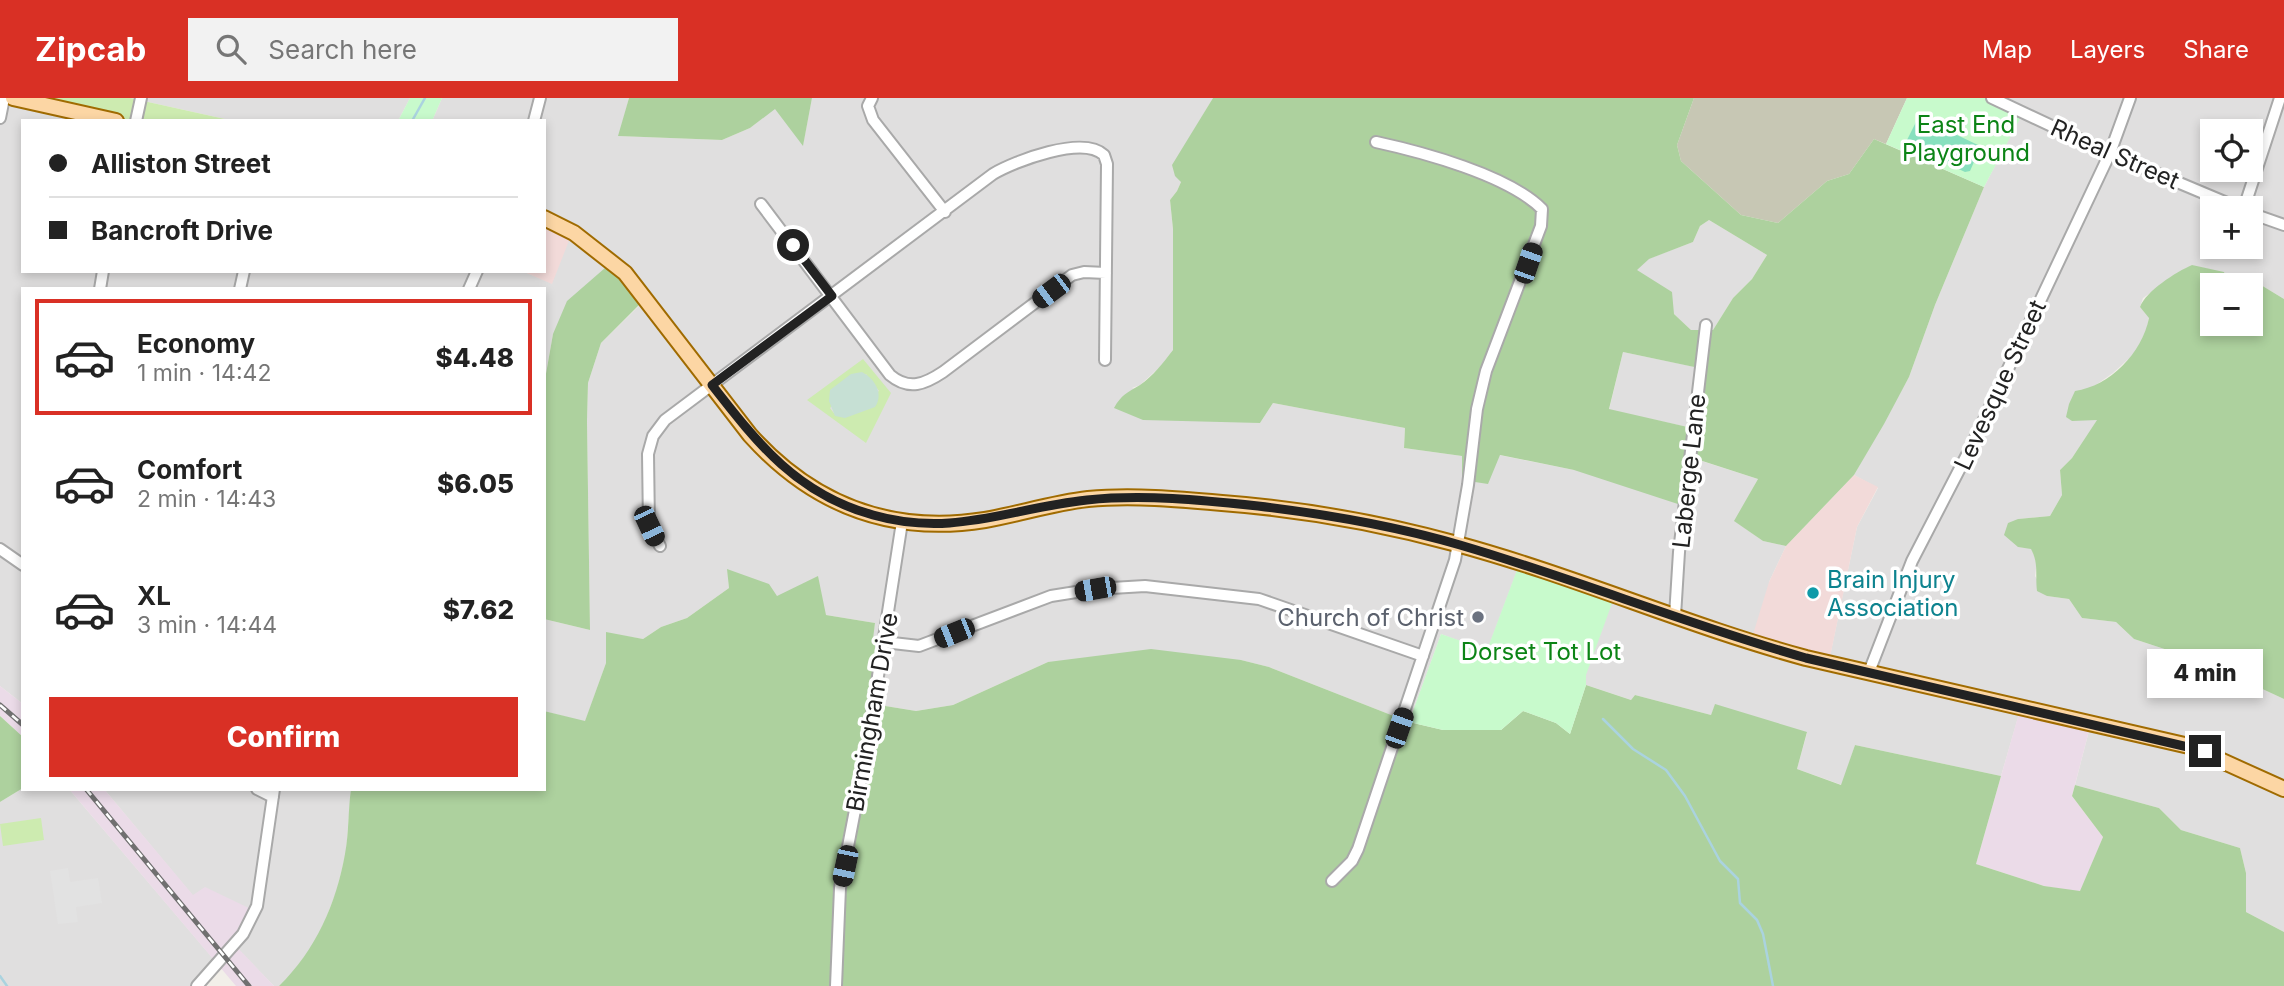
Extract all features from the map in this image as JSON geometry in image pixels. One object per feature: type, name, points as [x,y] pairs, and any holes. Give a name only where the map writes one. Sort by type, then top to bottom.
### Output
[{"type":"main road","points":[[13,98],[107,119]]},
{"type":"main road","points":[[546,219],[574,233],[625,274],[750,435],[771,457],[795,477],[847,506],[902,522],[956,524],[1089,499],[1162,499],[1258,506],[1391,529],[1459,544],[1773,649],[2189,746],[2284,789]]},
{"type":"street","points":[[0,118],[4,98]]},
{"type":"street","points":[[136,119],[141,98]]},
{"type":"street","points":[[535,119],[540,98]]},
{"type":"street","points":[[872,98],[868,106],[873,120],[945,212]]},
{"type":"street","name":"Rheal Street","points":[[1992,98],[2110,153],[2213,196]]},
{"type":"street","name":"Levesque Street","points":[[1870,672],[1912,561],[1972,445],[2110,153],[2130,98]]},
{"type":"street","points":[[2246,196],[2280,98]]},
{"type":"street","points":[[1332,881],[1352,861],[1358,849],[1459,544],[1476,409],[1486,371],[1541,226],[1542,209],[1530,197],[1441,159],[1376,142]]},
{"type":"street","points":[[660,546],[649,526],[649,447],[653,436],[665,420],[1007,166],[1035,156],[1069,149],[1088,147],[1104,155],[1107,164],[1105,360]]},
{"type":"street","points":[[761,204],[890,374],[901,382],[916,385],[925,383],[943,372],[1072,275],[1106,272]]},
{"type":"street","points":[[2263,218],[2284,225]]},
{"type":"street","name":"Laberge Lane","points":[[1675,617],[1679,552],[1706,325]]},
{"type":"street","name":"Birmingham Drive","points":[[836,986],[840,888],[866,753],[902,522]]},
{"type":"street","points":[[0,549],[21,564]]},
{"type":"street","points":[[884,642],[919,646],[1051,596],[1095,589],[1144,586],[1259,599],[1423,656]]},
{"type":"street","points":[[197,986],[243,934],[257,906],[274,793]]},
{"type":"shaded area","points":[[0,98],[110,119],[21,119],[21,273],[237,273],[233,287],[21,287],[21,702],[0,686]]},
{"type":"shaded area","points":[[130,98],[410,98],[399,119],[225,119]]},
{"type":"shaded area","points":[[442,98],[629,98],[619,136],[722,140],[750,128],[775,108],[803,145],[812,98],[1213,98],[1173,165],[1181,182],[1170,200],[1173,229],[1173,350],[1161,366],[1140,385],[1132,388],[1260,423],[1273,403],[1405,428],[1404,448],[1462,456],[1462,479],[1499,455],[1574,470],[1689,457],[1758,479],[1735,521],[1763,541],[1786,546],[1769,582],[1829,661],[1857,527],[1878,488],[1854,475],[1909,377],[1935,305],[1984,187],[2022,114],[1990,98],[2284,98],[2284,299],[2263,286],[2263,273],[2224,272],[2200,273],[2200,278],[2156,289],[2143,298],[2140,307],[2149,317],[2136,352],[2090,389],[2075,392],[2098,419],[2072,458],[2060,470],[2062,495],[2050,516],[2018,519],[2018,547],[2031,548],[2037,561],[2035,576],[2047,596],[2069,599],[2082,618],[2116,622],[2134,639],[2204,662],[2284,699],[2284,932],[2246,912],[2246,873],[2240,848],[2181,830],[2159,808],[2075,785],[2091,723],[2021,707],[2001,776],[1855,745],[1842,785],[1797,769],[1807,733],[1715,705],[1711,715],[1635,695],[1631,700],[1586,685],[1586,675],[1520,563],[1487,651],[1441,634],[1409,722],[1269,667],[1241,660],[1048,662],[953,705],[916,711],[873,704],[882,640],[872,639],[875,623],[826,615],[777,596],[728,570],[729,588],[687,618],[661,627],[643,639],[606,633],[606,663],[585,722],[546,712],[546,619],[590,630],[588,383],[601,343],[646,299],[553,334],[546,374],[546,287],[241,287],[244,273],[527,273],[552,283],[546,235],[546,119],[433,119]]},
{"type":"shaded area","points":[[1694,98],[1907,98],[1886,144],[1874,139],[1849,174],[1827,181],[1778,223],[1741,215],[1681,161],[1677,145]]},
{"type":"shaded area","points":[[546,220],[572,233],[552,284],[527,273],[546,273]]},
{"type":"shaded area","points":[[1709,220],[1767,255],[1752,279],[1733,298],[1713,330],[1691,330],[1636,270],[1648,259],[1693,242],[1700,226]]},
{"type":"shaded area","points":[[1623,352],[1700,368],[1692,428],[1609,410]]},
{"type":"shaded area","points":[[862,372],[877,387],[879,397],[875,407],[845,418],[835,416],[829,401],[830,390],[851,374]]},
{"type":"shaded area","points":[[1854,475],[1878,487],[1857,527],[1829,662],[1751,641],[1769,582],[1786,546]]},
{"type":"shaded area","points":[[0,686],[21,702],[21,735],[0,716]]},
{"type":"shaded area","points":[[2021,706],[2091,723],[2072,796],[2103,837],[2080,892],[2044,886],[1976,864]]},
{"type":"shaded area","points":[[21,789],[71,791],[216,962],[196,986],[0,986],[0,802]]},
{"type":"shaded area","points":[[71,791],[106,791],[193,895],[205,887],[255,911],[234,944],[274,986],[236,986]]},
{"type":"shaded area","points":[[106,791],[351,791],[346,852],[337,890],[319,936],[294,971],[279,986],[274,986],[233,944]]},
{"type":"shaded area","points":[[68,868],[70,882],[98,878],[102,903],[76,907],[78,922],[58,924],[50,871]]},
{"type":"green space","points":[[18,98],[130,98],[225,119],[111,119]]},
{"type":"green space","points":[[410,98],[442,98],[433,119],[399,119]]},
{"type":"green space","points":[[629,98],[812,98],[803,146],[775,109],[750,128],[722,140],[618,136]]},
{"type":"green space","points":[[1213,98],[1694,98],[1677,145],[1681,161],[1741,215],[1778,223],[1827,181],[1849,174],[1874,139],[1984,187],[1935,305],[1909,377],[1884,424],[1854,475],[1786,546],[1763,541],[1734,521],[1758,479],[1690,457],[1684,506],[1574,470],[1500,455],[1488,484],[1462,480],[1462,456],[1404,448],[1405,428],[1273,403],[1260,423],[1143,420],[1114,408],[1122,397],[1154,373],[1173,350],[1173,229],[1170,200],[1181,182],[1175,176],[1172,165]],"holes":[[[1709,220],[1767,255],[1752,279],[1733,298],[1713,330],[1691,330],[1674,314],[1672,292],[1637,270],[1649,259],[1693,242],[1700,226]],[[1623,352],[1699,368],[1692,428],[1609,409]]]},
{"type":"green space","name":"East End Playground","points":[[1907,98],[1990,98],[2023,113],[1984,187],[1886,144]]},
{"type":"green space","points":[[1921,118],[1978,145],[1980,148],[1970,171],[1965,172],[1908,145],[1907,140],[1917,120]]},
{"type":"green space","points":[[613,261],[646,298],[601,343],[588,383],[590,630],[546,619],[546,374],[553,334],[567,301]]},
{"type":"green space","points":[[2192,265],[2224,273],[2200,273],[2200,336],[2263,336],[2263,286],[2284,299],[2284,699],[2204,662],[2134,639],[2116,622],[2082,618],[2069,599],[2047,596],[2037,591],[2036,564],[2031,549],[2018,547],[2004,535],[2008,523],[2018,519],[2050,516],[2062,495],[2060,470],[2072,458],[2097,420],[2072,421],[2066,417],[2075,391],[2088,388],[2112,375],[2132,355],[2149,318],[2140,307],[2143,301],[2178,272]]},
{"type":"green space","points":[[863,359],[891,393],[866,443],[807,400]],"holes":[[[866,374],[879,391],[836,416],[830,408]]]},
{"type":"green space","name":"Dorset Tot Lot","points":[[1520,562],[1615,595],[1586,675],[1586,685],[1570,734],[1556,723],[1523,711],[1501,730],[1443,730],[1409,722],[1441,634],[1487,650]]},
{"type":"green space","points":[[727,569],[769,584],[777,596],[818,576],[826,615],[875,623],[873,639],[882,641],[873,704],[916,711],[953,705],[1048,662],[1151,649],[1241,660],[1269,667],[1409,722],[1443,730],[1501,730],[1523,711],[1556,723],[1570,734],[1586,685],[1631,700],[1635,695],[1711,715],[1715,704],[1807,732],[1797,769],[1841,785],[1855,745],[2001,776],[1976,864],[2044,886],[2080,891],[2103,837],[2072,796],[2075,785],[2159,808],[2181,830],[2240,848],[2246,873],[2246,912],[2284,932],[2284,986],[279,986],[314,942],[330,908],[345,854],[351,791],[546,791],[546,711],[585,721],[606,663],[606,632],[643,639],[661,627],[687,618],[729,588]]},
{"type":"green space","points":[[0,716],[21,735],[21,789],[0,802]]},
{"type":"green space","points":[[41,818],[44,840],[3,846],[0,824]]},
{"type":"waterway","points":[[413,119],[425,98]]},
{"type":"waterway","points":[[1603,719],[1633,749],[1666,770],[1685,796],[1720,861],[1738,879],[1740,903],[1757,920],[1763,934],[1773,986]]},
{"type":"waterway","points":[[0,976],[7,986]]},
{"type":"railway","points":[[0,705],[21,723]]},
{"type":"railway","points":[[88,791],[249,986]]},
{"type":"place","name":"Brain Injury Association","points":[[1813,593]]},
{"type":"place","name":"Church of Christ","points":[[1478,617]]},
{"type":"route","points":[[793,245],[832,296],[712,385],[750,435],[782,467],[820,493],[860,511],[902,522],[956,524],[1089,499],[1139,499],[1258,506],[1334,518],[1459,544],[1806,658],[2205,751]]}]
